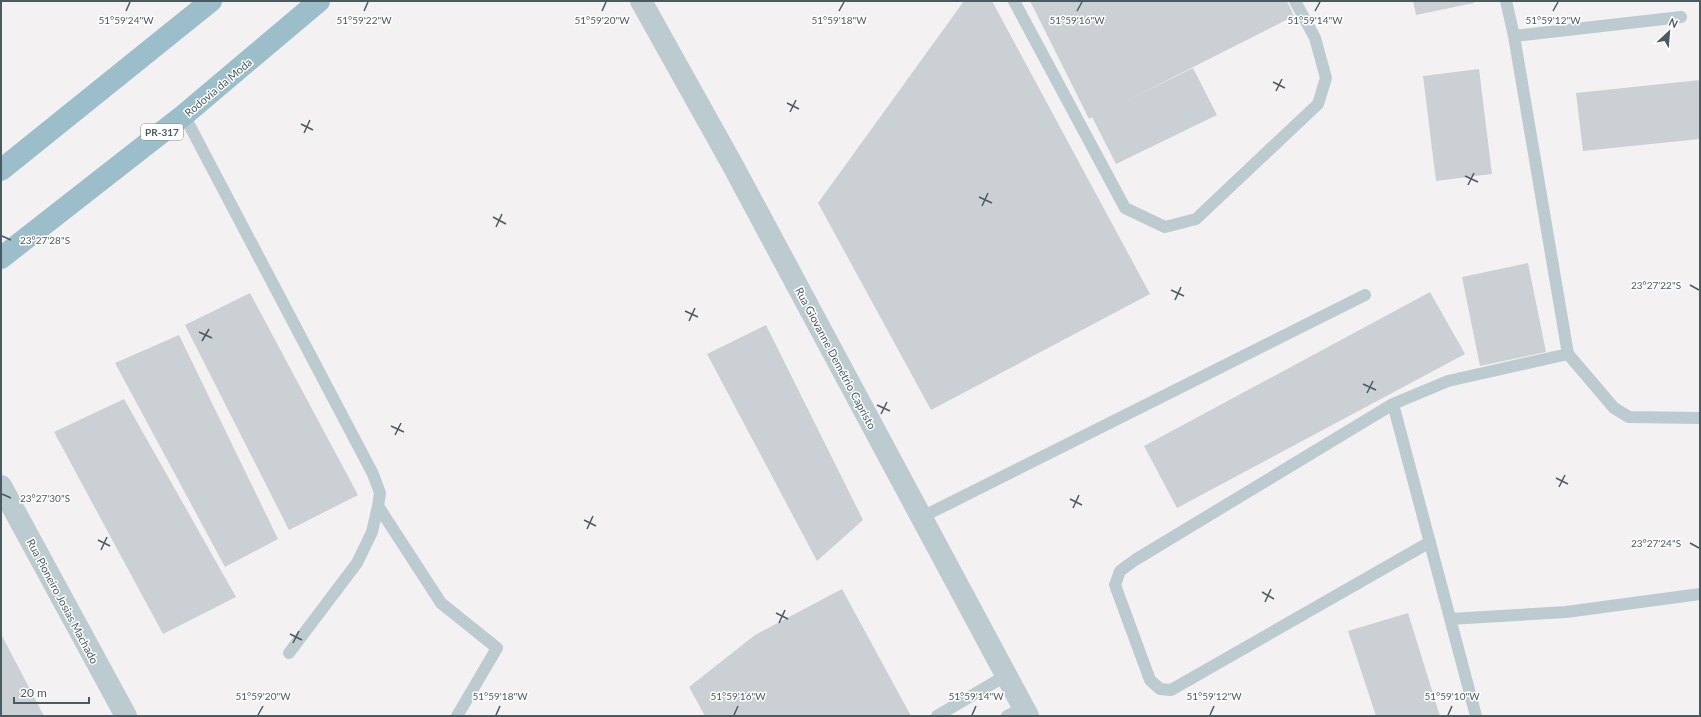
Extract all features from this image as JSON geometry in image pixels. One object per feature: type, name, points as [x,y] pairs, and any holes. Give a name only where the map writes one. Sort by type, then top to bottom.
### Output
[{"type":"highway","points":[[1,170],[211,1]]},
{"type":"highway","name":"Rodovia da Moda","points":[[1,258],[184,115],[319,1]]},
{"type":"street","name":"Rua Giovanne Demétrio Capristo","points":[[641,1],[736,171],[1007,675],[1020,713]]},
{"type":"street","name":"Rua Pioneiro Josias Machado","points":[[1,486],[126,716]]},
{"type":"lane","points":[[1014,1],[1125,208],[1164,227],[1196,219],[1318,104],[1326,78],[1315,38],[1295,1]]},
{"type":"lane","points":[[1506,1],[1514,36],[1568,354],[1614,408],[1629,417],[1700,418]]},
{"type":"lane","points":[[1514,36],[1681,17]]},
{"type":"lane","points":[[184,115],[373,474],[380,493],[372,532],[357,563],[289,653]]},
{"type":"lane","points":[[922,518],[1365,295]]},
{"type":"lane","points":[[1430,542],[1171,690],[1160,689],[1150,680],[1115,585],[1120,571],[1135,560],[1393,404],[1448,381],[1568,354]]},
{"type":"lane","points":[[1393,404],[1476,716]]},
{"type":"lane","points":[[378,506],[441,603],[497,648],[457,716]]},
{"type":"lane","points":[[1450,619],[1566,612],[1700,594]]},
{"type":"lane","points":[[937,716],[1007,675]]},
{"type":"building","points":[[964,1],[992,1],[1150,294],[931,410],[818,203]]},
{"type":"building","points":[[1030,1],[1287,1],[1294,16],[1124,102],[1193,68],[1217,115],[1116,164],[1092,117],[1089,119]]},
{"type":"building","points":[[1413,1],[1474,1],[1474,3],[1416,15]]},
{"type":"building","points":[[1479,69],[1492,174],[1436,181],[1423,76]]},
{"type":"building","points":[[1700,80],[1700,139],[1583,151],[1576,93]]},
{"type":"building","points":[[1528,263],[1546,352],[1480,366],[1462,277]]},
{"type":"building","points":[[1430,292],[1465,354],[1177,508],[1144,446]]},
{"type":"building","points":[[250,293],[358,495],[289,530],[185,325]]},
{"type":"building","points":[[766,325],[863,520],[817,561],[707,354]]},
{"type":"building","points":[[179,335],[278,539],[225,567],[115,363]]},
{"type":"building","points":[[124,399],[236,597],[163,634],[54,432]]},
{"type":"building","points":[[842,589],[911,716],[705,716],[689,687],[755,635]]},
{"type":"building","points":[[1408,613],[1440,716],[1376,716],[1348,631]]},
{"type":"building","points":[[1,634],[44,716],[1,716]]}]
